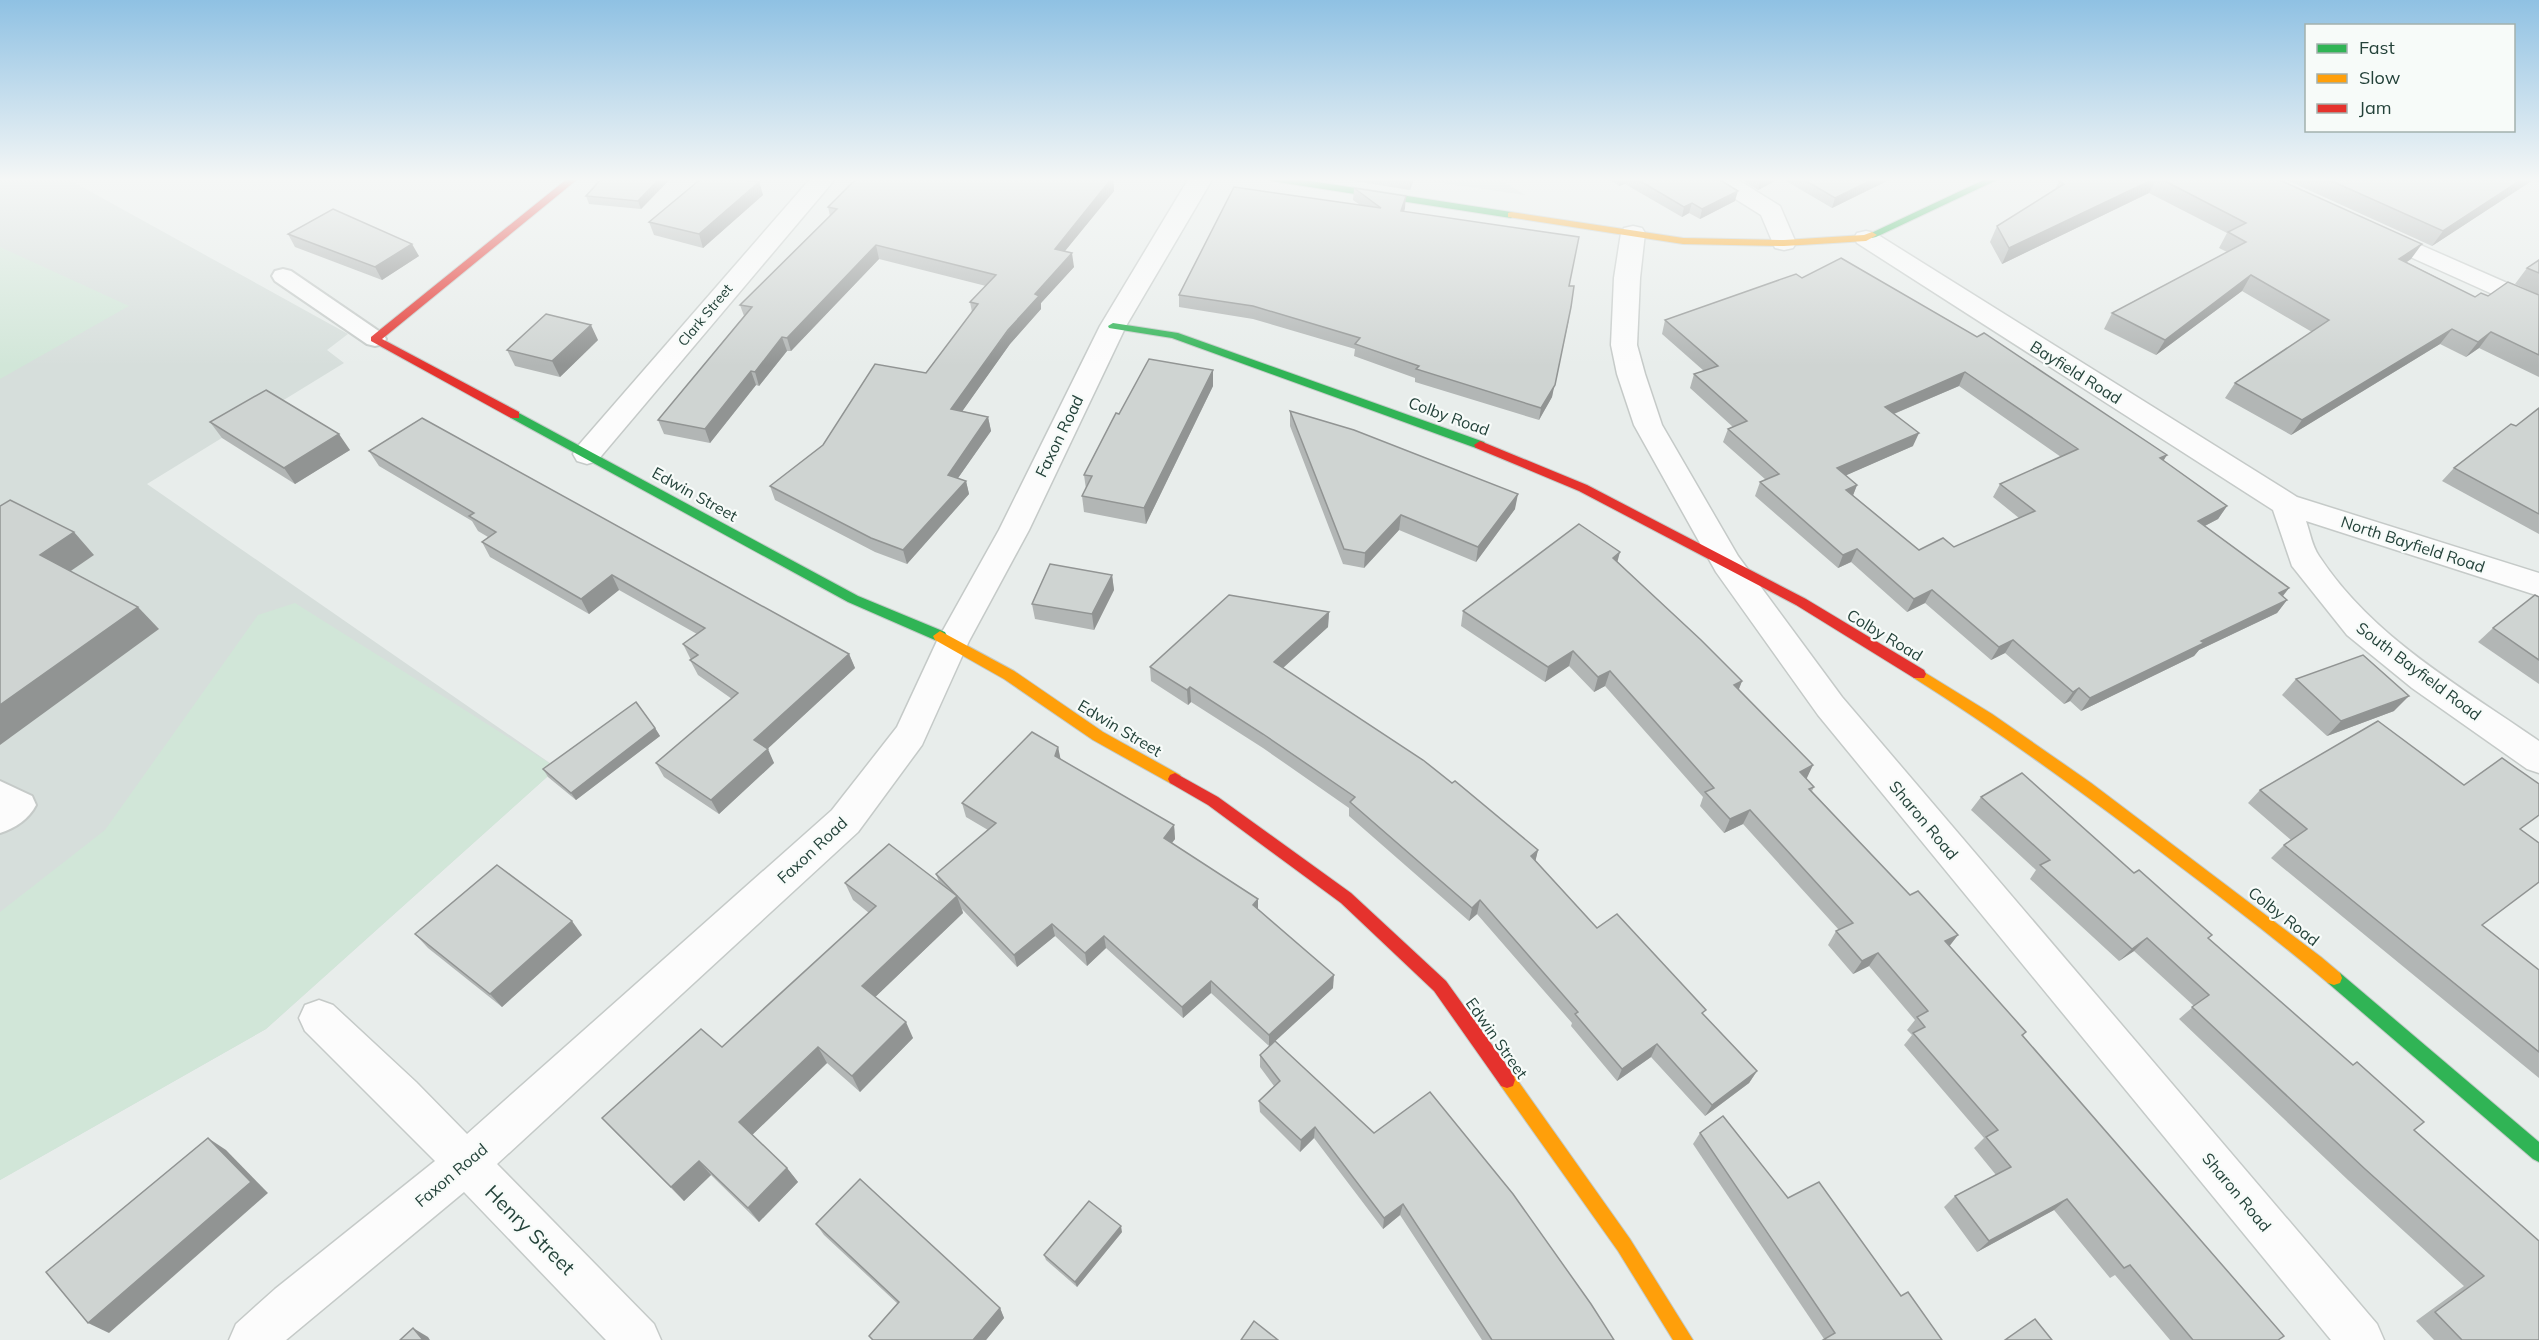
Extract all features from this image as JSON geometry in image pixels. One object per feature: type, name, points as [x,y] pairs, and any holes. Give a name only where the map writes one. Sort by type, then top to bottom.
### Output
[{"type":"street","points":[[375,339],[497,241]]},
{"type":"street","name":"Clark Street","points":[[587,454],[770,241]]},
{"type":"street","name":"Faxon Road","points":[[252,1340],[291,1305],[465,1164],[845,821],[910,735],[953,641],[1014,530],[1113,326],[1164,241]]},
{"type":"street","name":"Sharon Road","points":[[1632,241],[1627,278],[1624,345],[1631,374],[1648,425],[1727,564],[1843,722],[2361,1340]]},
{"type":"street","points":[[1680,241],[1785,243],[1825,241]]},
{"type":"street","name":"Bayfield Road","points":[[1870,241],[2286,504]]},
{"type":"street","points":[[2392,241],[2539,307]]},
{"type":"street","name":"Colby Road","points":[[1113,326],[1174,335],[1482,445],[1583,488],[1801,602],[1967,704],[2123,814],[2298,947],[2539,1153]]},
{"type":"street","name":"Edwin Street","points":[[375,339],[853,599],[953,641],[1009,675],[1098,736],[1213,801],[1346,898],[1440,986],[1624,1245],[1684,1340]]},
{"type":"street","name":"North Bayfield Road","points":[[2286,504],[2539,585]]},
{"type":"street","name":"South Bayfield Road","points":[[2286,504],[2303,558],[2358,627],[2424,679],[2539,759]]},
{"type":"street","name":"Henry Street","points":[[319,1018],[401,1096],[638,1340]]},
{"type":"lane","points":[[283,276],[375,339]]},
{"type":"lane","points":[[0,794],[21,805],[0,820]]},
{"type":"shaded area","points":[[0,241],[179,241],[348,334],[327,350],[344,363],[147,484],[557,768],[266,1029],[0,1180]]},
{"type":"green space","points":[[0,247],[129,306],[0,379]]},
{"type":"green space","points":[[295,603],[557,768],[266,1029],[0,1180],[0,912],[105,830],[258,615]]},
{"type":"building","points":[[305,241],[404,241],[412,244],[375,267]]},
{"type":"building","points":[[805,241],[1062,241],[1055,249],[1072,253],[1035,294],[1039,296],[1008,330],[951,409],[988,417],[948,475],[966,481],[903,550],[871,538],[770,486],[823,445],[875,364],[926,373],[978,304],[970,302],[996,275],[876,245],[787,338],[782,337],[755,372],[751,371],[705,429],[658,420],[752,307],[740,305]]},
{"type":"building","points":[[1207,241],[1578,241],[1569,286],[1574,286],[1571,307],[1555,385],[1541,408],[1416,369],[1419,366],[1355,344],[1360,338],[1253,306],[1179,295]]},
{"type":"building","points":[[2005,241],[2025,241],[2009,248]]},
{"type":"building","points":[[2243,241],[2414,241],[2422,244],[2399,259],[2475,297],[2481,293],[2488,296],[2508,282],[2539,295],[2539,355],[2491,332],[2478,342],[2452,329],[2302,420],[2235,383],[2329,320],[2251,275],[2165,340],[2112,313],[2246,242]]},
{"type":"building","points":[[1841,258],[1977,337],[1984,333],[2167,455],[2160,458],[2227,506],[2198,521],[2289,588],[2279,593],[2287,600],[2090,698],[2079,688],[2073,692],[2013,640],[1999,647],[1932,590],[1914,599],[1857,549],[1843,555],[1760,482],[1779,474],[1728,429],[1747,421],[1694,374],[1718,366],[1665,320],[1796,274],[1802,278]],"holes":[[[1965,372],[2078,449],[2000,484],[2035,511],[1954,547],[1943,538],[1919,550],[1846,490],[1857,485],[1837,468],[1919,433],[1885,407]]]},
{"type":"building","points":[[2539,260],[2539,273],[2527,268]]},
{"type":"building","points":[[546,314],[591,325],[552,361],[507,350]]},
{"type":"building","points":[[1149,359],[1213,370],[1144,508],[1082,496],[1092,476],[1084,475],[1116,413],[1119,414]]},
{"type":"building","points":[[266,390],[339,434],[284,468],[210,422]]},
{"type":"building","points":[[2539,408],[2539,514],[2454,468],[2511,424],[2516,426]]},
{"type":"building","points":[[1290,411],[1354,430],[1518,494],[1478,547],[1401,515],[1365,553],[1344,549]]},
{"type":"building","points":[[422,418],[849,654],[754,740],[768,749],[711,800],[656,763],[738,693],[690,660],[698,655],[683,644],[705,628],[612,575],[581,599],[482,542],[496,532],[469,516],[474,513],[369,451]]},
{"type":"building","points":[[10,500],[74,532],[40,555],[138,607],[0,705],[0,506]]},
{"type":"building","points":[[1579,524],[1620,552],[1613,558],[1742,681],[1734,685],[1813,765],[1800,772],[1814,787],[1809,789],[1910,895],[1918,891],[1958,935],[1945,941],[2026,1032],[2022,1035],[2284,1336],[2278,1340],[2193,1340],[2130,1265],[2124,1268],[2067,1199],[1989,1241],[1955,1196],[2011,1167],[1986,1137],[1998,1130],[1913,1033],[1925,1027],[1917,1017],[1928,1011],[1878,953],[1862,961],[1836,931],[1853,923],[1750,810],[1730,819],[1705,792],[1714,788],[1610,671],[1598,677],[1573,651],[1548,667],[1463,611]]},
{"type":"building","points":[[1050,564],[1112,575],[1092,614],[1032,604]]},
{"type":"building","points":[[1229,595],[1329,612],[1274,662],[1423,760],[1452,783],[1455,781],[1538,850],[1531,856],[1597,928],[1617,914],[1706,1010],[1702,1013],[1757,1071],[1712,1105],[1657,1044],[1622,1069],[1575,1014],[1578,1012],[1480,900],[1472,908],[1350,802],[1355,797],[1190,687],[1187,690],[1150,667]]},
{"type":"building","points":[[2535,595],[2539,597],[2539,660],[2493,628]]},
{"type":"building","points":[[2363,655],[2409,696],[2341,721],[2296,679]]},
{"type":"building","points":[[636,702],[655,728],[571,793],[543,769]]},
{"type":"building","points":[[2378,721],[2464,785],[2502,758],[2539,784],[2539,815],[2520,829],[2539,843],[2539,882],[2482,925],[2539,970],[2539,1052],[2284,845],[2307,829],[2260,790]]},
{"type":"building","points":[[1032,732],[1058,747],[1055,756],[1174,825],[1164,838],[1258,899],[1253,905],[1334,975],[1269,1035],[1211,981],[1182,1007],[1104,936],[1085,953],[1052,924],[1014,955],[936,874],[996,823],[962,803]]},
{"type":"building","points":[[2022,773],[2134,873],[2139,870],[2212,935],[2208,938],[2353,1065],[2357,1062],[2424,1122],[2414,1130],[2539,1241],[2539,1340],[2462,1340],[2435,1312],[2484,1276],[2365,1169],[2192,1007],[2209,995],[2147,938],[2132,949],[2040,865],[2050,860],[1981,797]]},
{"type":"building","points":[[889,844],[957,896],[862,986],[906,1022],[852,1076],[818,1047],[739,1122],[787,1168],[748,1208],[699,1161],[671,1187],[602,1118],[701,1029],[722,1047],[876,906],[845,883]]},
{"type":"building","points":[[497,865],[572,921],[490,994],[415,934]]},
{"type":"building","points":[[1275,1041],[1374,1133],[1430,1092],[1513,1194],[1614,1340],[1492,1340],[1403,1204],[1384,1218],[1315,1127],[1301,1140],[1259,1101],[1280,1081],[1260,1055]]},
{"type":"building","points":[[1723,1116],[1788,1198],[1819,1182],[1901,1296],[1908,1292],[1942,1340],[1823,1340],[1835,1333],[1700,1133]]},
{"type":"building","points":[[208,1138],[251,1182],[88,1323],[46,1272]]},
{"type":"building","points":[[860,1179],[1000,1308],[973,1340],[873,1340],[869,1336],[899,1302],[816,1224]]},
{"type":"building","points":[[1089,1201],[1121,1226],[1075,1282],[1044,1255]]},
{"type":"building","points":[[2035,1319],[2052,1340],[2005,1340]]},
{"type":"building","points":[[1254,1321],[1278,1340],[1241,1340]]},
{"type":"building","points":[[413,1328],[423,1340],[400,1340]]},
{"type":"traffic: fast","points":[[1113,326],[1174,335],[1480,445]]},
{"type":"traffic: fast","points":[[515,415],[853,599],[940,636]]},
{"type":"traffic: fast","points":[[2334,978],[2539,1153]]},
{"type":"traffic: slow","points":[[1680,241],[1784,243],[1824,241]]},
{"type":"traffic: slow","points":[[940,636],[1009,675],[1098,736],[1175,779]]},
{"type":"traffic: slow","points":[[1919,674],[2021,741],[2086,788],[2297,947],[2334,978]]},
{"type":"traffic: slow","points":[[1507,1080],[1624,1245],[1684,1340]]},
{"type":"traffic: jam","points":[[497,241],[375,339],[515,415]]},
{"type":"traffic: jam","points":[[1480,445],[1583,488],[1801,602],[1919,674]]},
{"type":"traffic: jam","points":[[1175,779],[1213,801],[1346,898],[1440,986],[1507,1080]]}]
